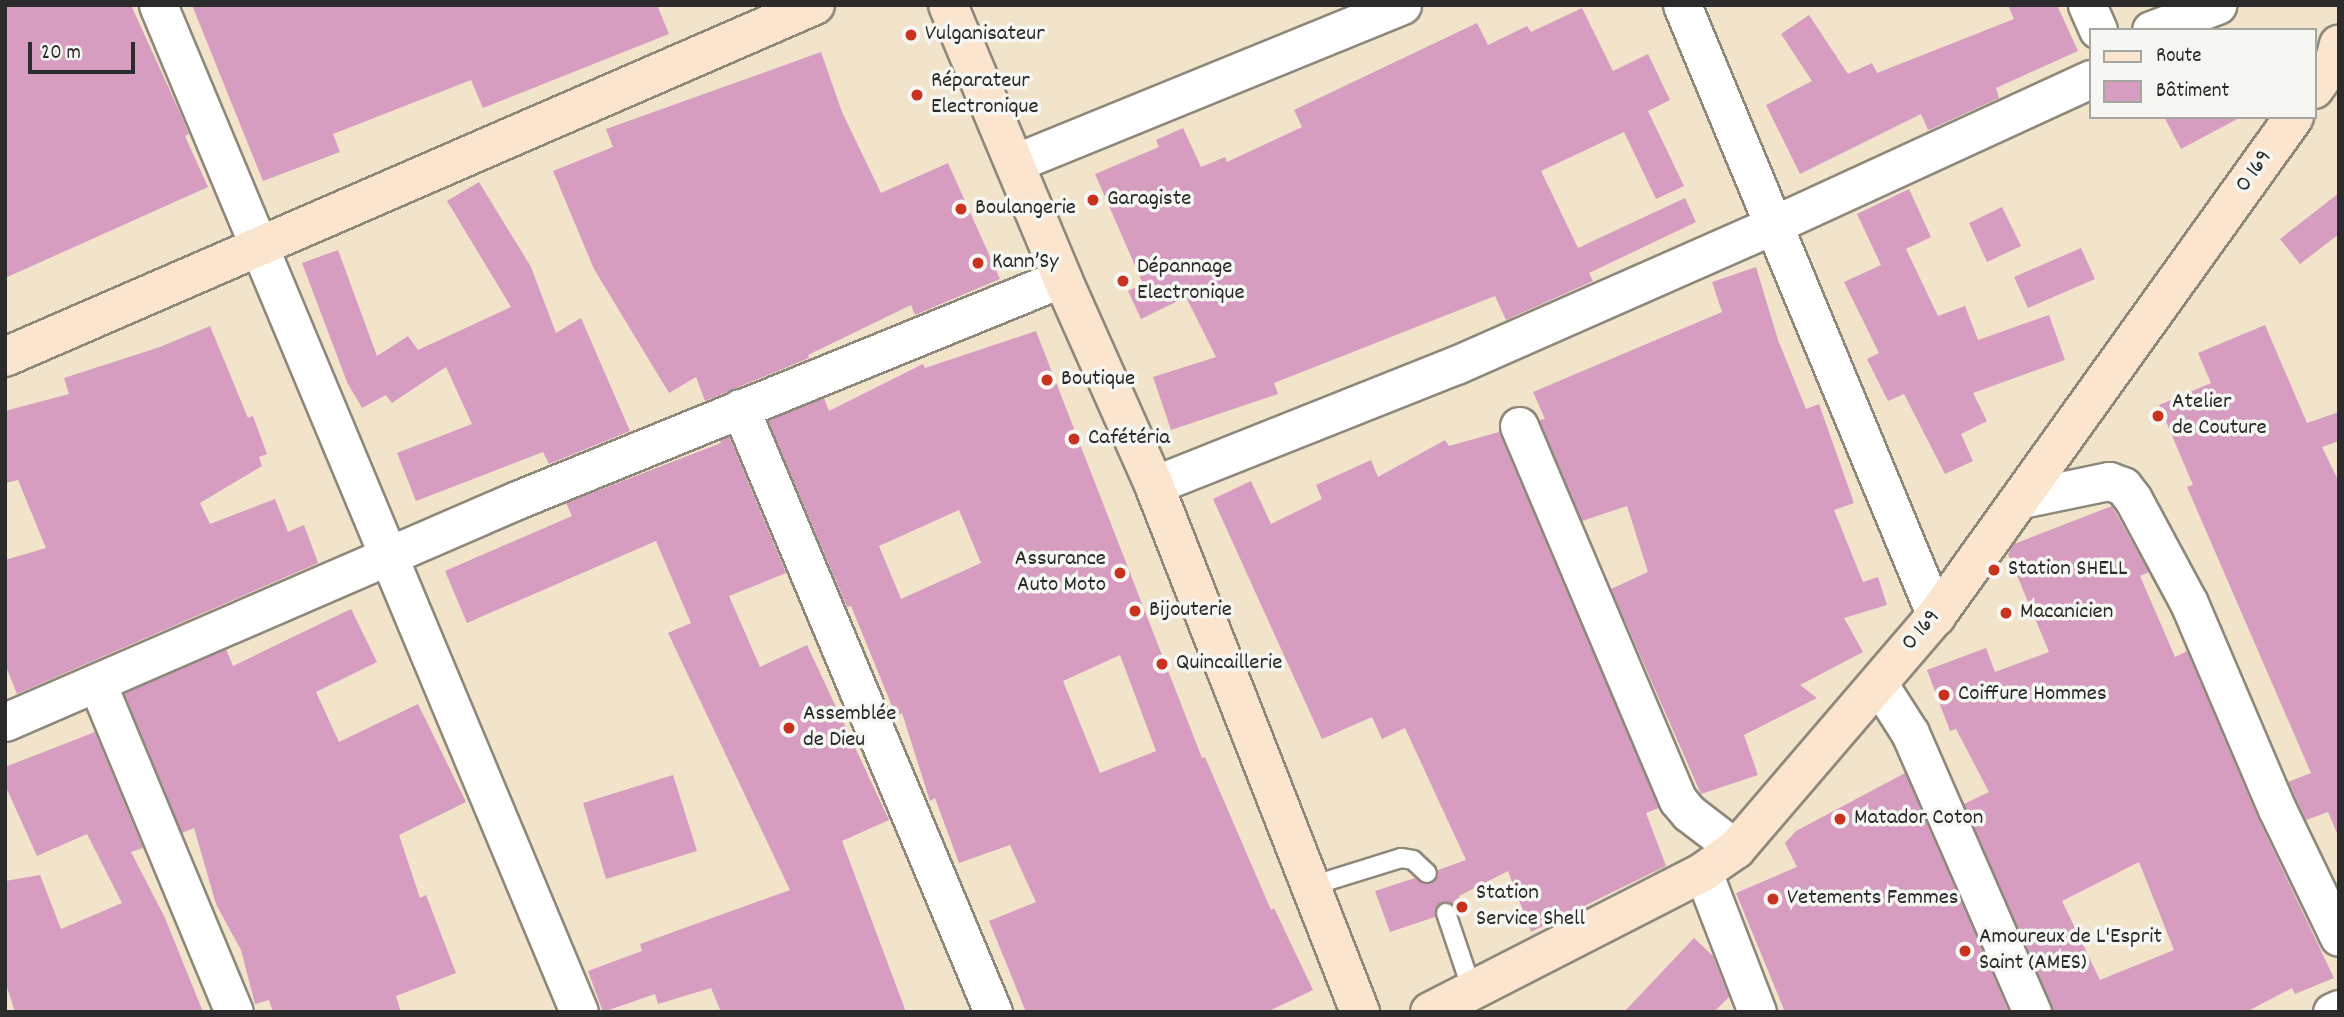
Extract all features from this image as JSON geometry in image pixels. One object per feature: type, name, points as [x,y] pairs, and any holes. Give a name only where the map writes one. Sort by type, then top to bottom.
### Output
[{"type":"street","points":[[158,5],[579,1012]]},
{"type":"street","points":[[5,357],[815,5]]},
{"type":"street","points":[[948,5],[1062,278],[1154,485],[1360,1012]]},
{"type":"street","points":[[1015,163],[1338,18],[1402,5]]},
{"type":"street","points":[[1682,5],[1936,616]]},
{"type":"street","points":[[2087,5],[2097,28]]},
{"type":"street","points":[[2156,28],[2217,5]]},
{"type":"street","points":[[2316,86],[2335,60],[2339,44]]},
{"type":"street","points":[[1154,485],[1456,365],[1773,225],[2088,80]]},
{"type":"street","name":"O 169","points":[[1430,1012],[1703,872],[1736,849],[1936,616],[2293,119]]},
{"type":"street","points":[[5,722],[387,556],[740,408],[1062,278]]},
{"type":"street","points":[[740,408],[993,1012]]},
{"type":"street","points":[[1519,426],[1678,800],[1689,813],[1736,849]]},
{"type":"street","points":[[2022,499],[2109,481],[2123,486],[2133,499],[2189,603],[2277,809],[2339,937]]},
{"type":"street","points":[[97,683],[234,1012]]},
{"type":"street","points":[[1878,683],[1910,733],[1967,871],[2032,1012]]},
{"type":"street","points":[[1703,872],[1758,1012]]},
{"type":"street","points":[[2332,1012],[2339,1009]]},
{"type":"lane","points":[[1311,886],[1401,858],[1413,860],[1427,873]]},
{"type":"lane","points":[[1446,913],[1472,990]]},
{"type":"building","points":[[5,5],[131,5],[181,115],[189,134],[185,136],[208,187],[5,278]]},
{"type":"building","points":[[192,5],[657,5],[669,34],[483,108],[471,80],[333,134],[340,152],[263,181]]},
{"type":"building","points":[[2008,5],[2057,5],[2078,51],[1996,88],[1999,98],[1931,129],[1928,130],[1921,114],[1800,174],[1766,105],[1812,81],[1781,34],[1809,15],[1848,74],[1872,63],[1877,73],[2014,19]]},
{"type":"building","points":[[1582,8],[1613,71],[1648,54],[1670,100],[1648,111],[1684,186],[1656,199],[1624,132],[1541,171],[1578,248],[1685,198],[1696,222],[1589,273],[1593,281],[1506,320],[1495,296],[1274,383],[1278,394],[1171,430],[1153,377],[1216,357],[1186,297],[1141,319],[1128,291],[1143,284],[1095,174],[1159,147],[1156,140],[1183,128],[1201,167],[1225,157],[1227,162],[1302,127],[1294,110],[1477,23],[1488,45],[1527,26],[1531,32]]},
{"type":"building","points":[[821,52],[842,112],[881,193],[948,163],[1000,279],[915,315],[911,305],[808,355],[809,358],[705,401],[696,377],[669,393],[594,269],[553,171],[613,147],[606,129]]},
{"type":"building","points":[[2165,119],[2237,119],[2181,149]]},
{"type":"building","points":[[479,182],[531,267],[556,333],[581,318],[630,431],[549,464],[543,452],[416,501],[397,453],[472,424],[446,367],[392,403],[386,395],[362,408],[347,382],[302,263],[338,250],[377,356],[408,336],[418,350],[511,307],[447,201]]},
{"type":"building","points":[[1909,189],[1931,237],[1906,249],[1938,316],[1965,306],[1978,340],[2049,315],[2065,360],[1973,393],[1987,421],[1961,434],[1973,461],[1945,474],[1904,394],[1888,401],[1867,359],[1879,353],[1844,282],[1881,265],[1857,214]]},
{"type":"building","points":[[2339,193],[2339,234],[2300,264],[2280,239]]},
{"type":"building","points":[[2002,207],[2021,246],[1987,262],[1969,223]]},
{"type":"building","points":[[2081,248],[2095,279],[2028,308],[2014,277]]},
{"type":"building","points":[[1756,267],[1778,340],[1806,409],[1819,404],[1854,503],[1834,510],[1863,582],[1878,577],[1887,605],[1844,618],[1863,652],[1800,685],[1817,698],[1744,735],[1758,775],[1701,794],[1611,589],[1648,572],[1627,506],[1582,521],[1539,420],[1545,419],[1533,392],[1722,312],[1712,282]]},
{"type":"building","points":[[2265,325],[2307,423],[2339,412],[2339,441],[2322,447],[2339,482],[2339,838],[2328,812],[2306,820],[2288,782],[2311,773],[2187,487],[2193,485],[2159,405],[2211,383],[2198,353]]},
{"type":"building","points":[[210,326],[248,418],[253,416],[267,454],[259,457],[262,466],[200,503],[210,524],[275,499],[288,532],[304,525],[318,563],[17,694],[5,664],[5,560],[46,548],[18,480],[5,483],[5,411],[69,394],[64,378],[160,347]]},
{"type":"building","points":[[1036,331],[1202,758],[1205,757],[1271,910],[1274,908],[1313,990],[1267,1012],[1026,1012],[989,921],[1036,902],[1010,845],[959,863],[935,798],[930,801],[902,713],[896,716],[851,606],[847,607],[768,420],[824,398],[829,411],[923,364],[925,368]],"holes":[[[959,510],[981,563],[901,599],[879,546]],[[1120,655],[1156,751],[1100,773],[1063,681]]]},
{"type":"building","points":[[1499,432],[1659,808],[1646,813],[1666,866],[1531,932],[1508,871],[1459,896],[1463,907],[1457,910],[1449,902],[1442,903],[1435,910],[1435,917],[1390,932],[1375,891],[1415,878],[1424,884],[1431,884],[1438,876],[1438,870],[1466,860],[1405,728],[1382,739],[1372,717],[1322,739],[1213,499],[1251,481],[1271,524],[1322,499],[1316,485],[1371,460],[1378,477],[1445,440],[1449,446]]},
{"type":"building","points":[[729,436],[786,573],[729,596],[760,667],[807,645],[889,820],[842,841],[906,1012],[721,1012],[711,988],[658,1004],[655,994],[603,1012],[588,971],[642,951],[640,944],[790,890],[668,633],[691,623],[656,541],[467,623],[445,571],[572,516],[566,503],[721,443],[720,440]]},
{"type":"building","points":[[2112,506],[2149,572],[2140,576],[2175,657],[2187,651],[2258,818],[2334,978],[2295,994],[2292,988],[2246,1012],[2053,1012],[1964,804],[1989,792],[1956,729],[1950,731],[1927,670],[1986,648],[1995,672],[2049,652],[2008,554],[2014,544]],"holes":[[[2139,862],[2174,950],[2100,980],[2062,901]]]},
{"type":"building","points":[[351,609],[377,662],[316,692],[339,742],[418,704],[466,802],[399,835],[420,898],[426,895],[456,973],[396,996],[401,1012],[273,1012],[269,1000],[255,1004],[241,950],[216,904],[194,828],[182,833],[124,693],[226,649],[233,666]]},
{"type":"building","points":[[95,732],[143,848],[131,852],[165,918],[203,1012],[15,1012],[5,981],[5,881],[40,875],[61,929],[122,903],[87,834],[37,856],[5,785],[5,767]]},
{"type":"building","points":[[1905,773],[2009,1012],[1785,1012],[1736,893],[1797,867],[1785,843],[1796,831]]},
{"type":"building","points":[[673,775],[697,851],[606,879],[583,803]]},
{"type":"building","points":[[1694,938],[1713,956],[1729,997],[1714,1012],[1624,1012]]},
{"type":"place","name":"Vulganisateur","points":[[911,35]]},
{"type":"place","name":"Réparateur Electronique","points":[[917,95]]},
{"type":"place","name":"Garagiste","points":[[1093,200]]},
{"type":"place","name":"Boulangerie","points":[[961,209]]},
{"type":"place","name":"Kann’Sy","points":[[978,263]]},
{"type":"place","name":"Dépannage Electronique","points":[[1123,281]]},
{"type":"place","name":"Boutique","points":[[1047,380]]},
{"type":"place","name":"Atelier de Couture","points":[[2158,416]]},
{"type":"place","name":"Cafétéria","points":[[1074,439]]},
{"type":"place","name":"Station SHELL","points":[[1994,570]]},
{"type":"place","name":"Assurance Auto Moto","points":[[1120,573]]},
{"type":"place","name":"Bijouterie","points":[[1135,611]]},
{"type":"place","name":"Macanicien","points":[[2006,613]]},
{"type":"place","name":"Quincaillerie","points":[[1162,664]]},
{"type":"place","name":"Coiffure Hommes","points":[[1944,695]]},
{"type":"place","name":"Assemblée de Dieu","points":[[789,728]]},
{"type":"place","name":"Matador Coton","points":[[1840,819]]},
{"type":"place","name":"Vetements Femmes","points":[[1773,899]]},
{"type":"place","name":"Station Service Shell","points":[[1462,907]]},
{"type":"place","name":"Amoureux de L'Esprit Saint (AMES)","points":[[1965,951]]}]
